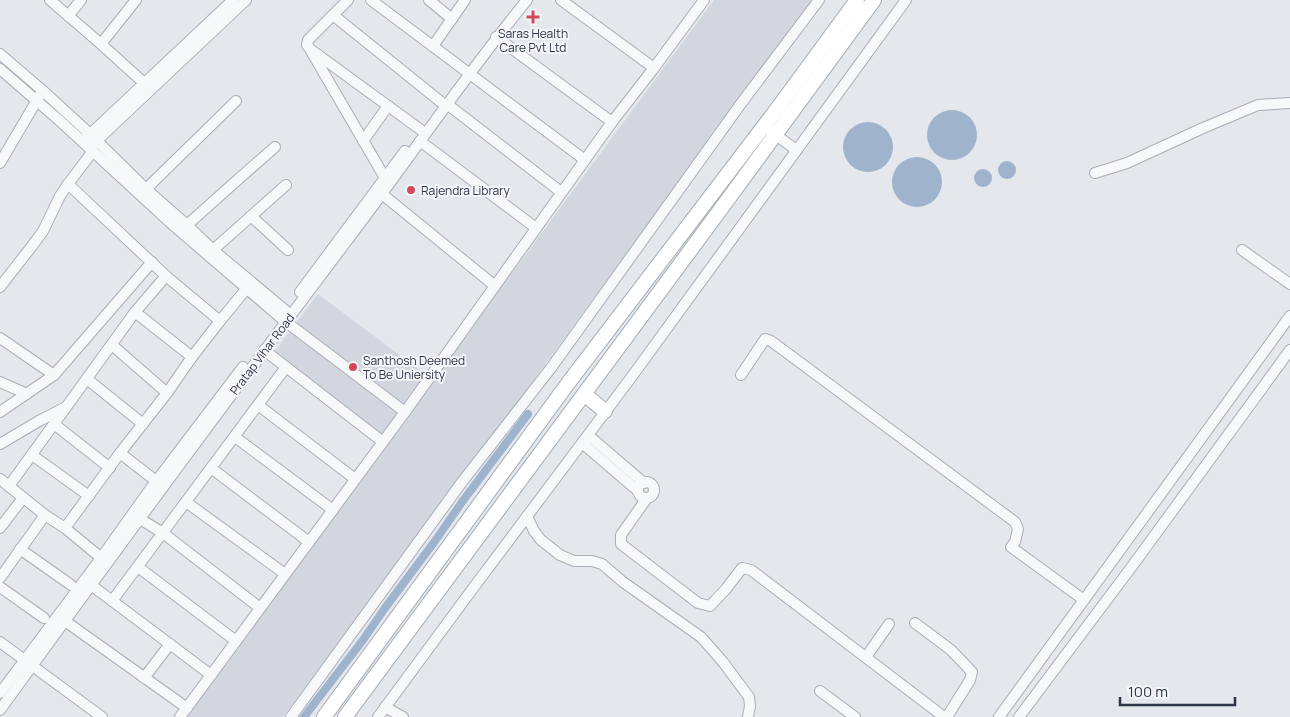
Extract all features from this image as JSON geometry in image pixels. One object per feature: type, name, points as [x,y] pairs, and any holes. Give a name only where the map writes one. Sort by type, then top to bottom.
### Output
[{"type":"main road","points":[[345,717],[584,394],[770,130],[857,0]]},
{"type":"main road","points":[[324,717],[569,382],[874,0]]},
{"type":"main road","points":[[584,394],[605,411]]},
{"type":"street","points":[[50,0],[144,83]]},
{"type":"street","points":[[68,16],[81,0]]},
{"type":"street","points":[[101,44],[136,0]]},
{"type":"street","points":[[90,143],[209,29],[233,0]]},
{"type":"street","points":[[0,287],[43,231],[90,143],[144,83],[246,0]]},
{"type":"street","points":[[348,0],[307,43],[384,178]]},
{"type":"street","points":[[371,0],[584,160]]},
{"type":"street","points":[[428,0],[452,19]]},
{"type":"street","points":[[433,46],[465,0]]},
{"type":"street","name":"Pratap Vihar Road","points":[[340,244],[384,178],[444,103],[518,0]]},
{"type":"street","name":"Pratap Vihar Road","points":[[467,72],[527,0]]},
{"type":"street","points":[[561,0],[654,68]]},
{"type":"street","points":[[180,717],[405,412],[584,160],[704,0]]},
{"type":"street","points":[[291,717],[462,482],[550,368],[740,105],[819,0]]},
{"type":"street","points":[[378,717],[630,379],[906,0]]},
{"type":"street","points":[[333,15],[561,192]]},
{"type":"street","points":[[496,37],[612,122]]},
{"type":"street","points":[[308,46],[421,130]]},
{"type":"street","points":[[0,54],[42,90],[90,143],[173,225],[247,288],[286,316],[405,412]]},
{"type":"street","points":[[0,69],[146,188],[286,316]]},
{"type":"street","points":[[0,163],[42,90]]},
{"type":"street","points":[[146,188],[236,101]]},
{"type":"street","name":"Pratap Vihar Road","points":[[0,711],[28,663],[104,560],[156,481],[340,244],[382,194],[420,141],[444,103]]},
{"type":"street","points":[[1095,173],[1127,163],[1258,105],[1290,103]]},
{"type":"street","points":[[363,140],[388,106]]},
{"type":"street","points":[[770,130],[796,150]]},
{"type":"street","points":[[420,141],[536,228]]},
{"type":"street","points":[[187,225],[275,148]]},
{"type":"street","points":[[68,184],[166,276],[220,320]]},
{"type":"street","points":[[213,250],[286,185]]},
{"type":"street","points":[[382,194],[495,286]]},
{"type":"street","points":[[250,216],[288,250]]},
{"type":"street","points":[[1242,250],[1290,284]]},
{"type":"street","points":[[0,412],[54,375],[152,262]]},
{"type":"street","points":[[9,486],[135,312],[166,276]]},
{"type":"street","points":[[65,528],[220,320],[247,288]]},
{"type":"street","points":[[135,312],[192,357]]},
{"type":"street","name":"Pratap Vihar Road","points":[[0,693],[65,621],[91,585],[104,560],[140,519],[264,350],[286,316]]},
{"type":"street","points":[[999,717],[1290,316]]},
{"type":"street","points":[[0,338],[54,375]]},
{"type":"street","points":[[741,375],[765,339],[771,341],[1015,522],[1018,529],[1015,542],[1011,547],[1084,600]]},
{"type":"street","points":[[112,345],[167,393]]},
{"type":"street","points":[[264,350],[383,442]]},
{"type":"street","points":[[1019,717],[1290,350]]},
{"type":"street","points":[[112,601],[286,367]]},
{"type":"street","points":[[86,379],[142,424]]},
{"type":"street","points":[[0,382],[27,394]]},
{"type":"street","points":[[258,405],[355,480]]},
{"type":"street","points":[[0,444],[38,420],[66,407]]},
{"type":"street","points":[[54,424],[110,468]]},
{"type":"street","points":[[235,437],[332,510]]},
{"type":"street","points":[[585,439],[641,487],[651,484],[653,488],[652,495],[647,498],[621,535],[621,544],[698,603],[710,606],[742,568],[751,570],[866,658],[950,716],[970,680],[972,672],[951,650],[915,623]]},
{"type":"street","points":[[120,453],[156,481]]},
{"type":"street","points":[[32,455],[88,496]]},
{"type":"street","points":[[211,468],[309,542]]},
{"type":"street","points":[[0,479],[104,560]]},
{"type":"street","points":[[0,528],[23,498]]},
{"type":"street","points":[[186,502],[285,574]]},
{"type":"street","points":[[0,578],[45,515]]},
{"type":"street","points":[[527,516],[538,536],[560,555],[574,561],[592,561],[602,564],[623,582],[701,637],[719,656],[744,689],[750,701],[748,717]]},
{"type":"street","points":[[140,519],[163,533],[260,608]]},
{"type":"street","points":[[20,549],[71,585]]},
{"type":"street","points":[[138,567],[236,641]]},
{"type":"street","points":[[91,585],[211,674]]},
{"type":"street","points":[[0,587],[44,618]]},
{"type":"street","points":[[65,621],[187,708]]},
{"type":"street","points":[[866,658],[889,624]]},
{"type":"street","points":[[0,642],[102,717]]},
{"type":"street","points":[[144,678],[170,644]]},
{"type":"street","points":[[820,691],[855,717]]},
{"type":"street","points":[[385,707],[403,717]]},
{"type":"street","points":[[0,711],[7,717]]},
{"type":"shaded area","name":"Santhosh Deemed To Be Uniersity","points":[[714,0],[812,0],[486,445],[283,717],[183,717],[388,441],[273,354],[318,294],[433,380]]},
{"type":"water","points":[[952,110],[962,112],[970,117],[975,125],[977,135],[975,145],[970,153],[962,158],[952,160],[942,158],[934,153],[929,145],[927,135],[929,125],[934,117],[942,112]]},
{"type":"water","points":[[868,122],[878,124],[886,129],[891,137],[893,147],[891,157],[886,165],[878,170],[868,172],[858,170],[850,165],[845,157],[843,147],[845,137],[850,129],[858,124]]},
{"type":"water","points":[[917,157],[927,159],[935,164],[940,172],[942,182],[940,192],[935,200],[927,205],[917,207],[907,205],[899,200],[894,192],[892,182],[894,172],[899,164],[907,159]]},
{"type":"water","points":[[1003,161],[1011,161],[1016,166],[1014,177],[1003,179],[998,174],[998,166]]},
{"type":"water","points":[[979,169],[987,169],[992,174],[990,185],[979,187],[974,182],[974,174]]},
{"type":"waterway","points":[[304,717],[363,640],[528,414]]},
{"type":"place","name":"Saras Health Care Pvt Ltd","points":[[533,17]]},
{"type":"place","name":"Rajendra Library","points":[[411,190]]},
{"type":"place","name":"Santhosh Deemed To Be Uniersity","points":[[353,367]]}]
